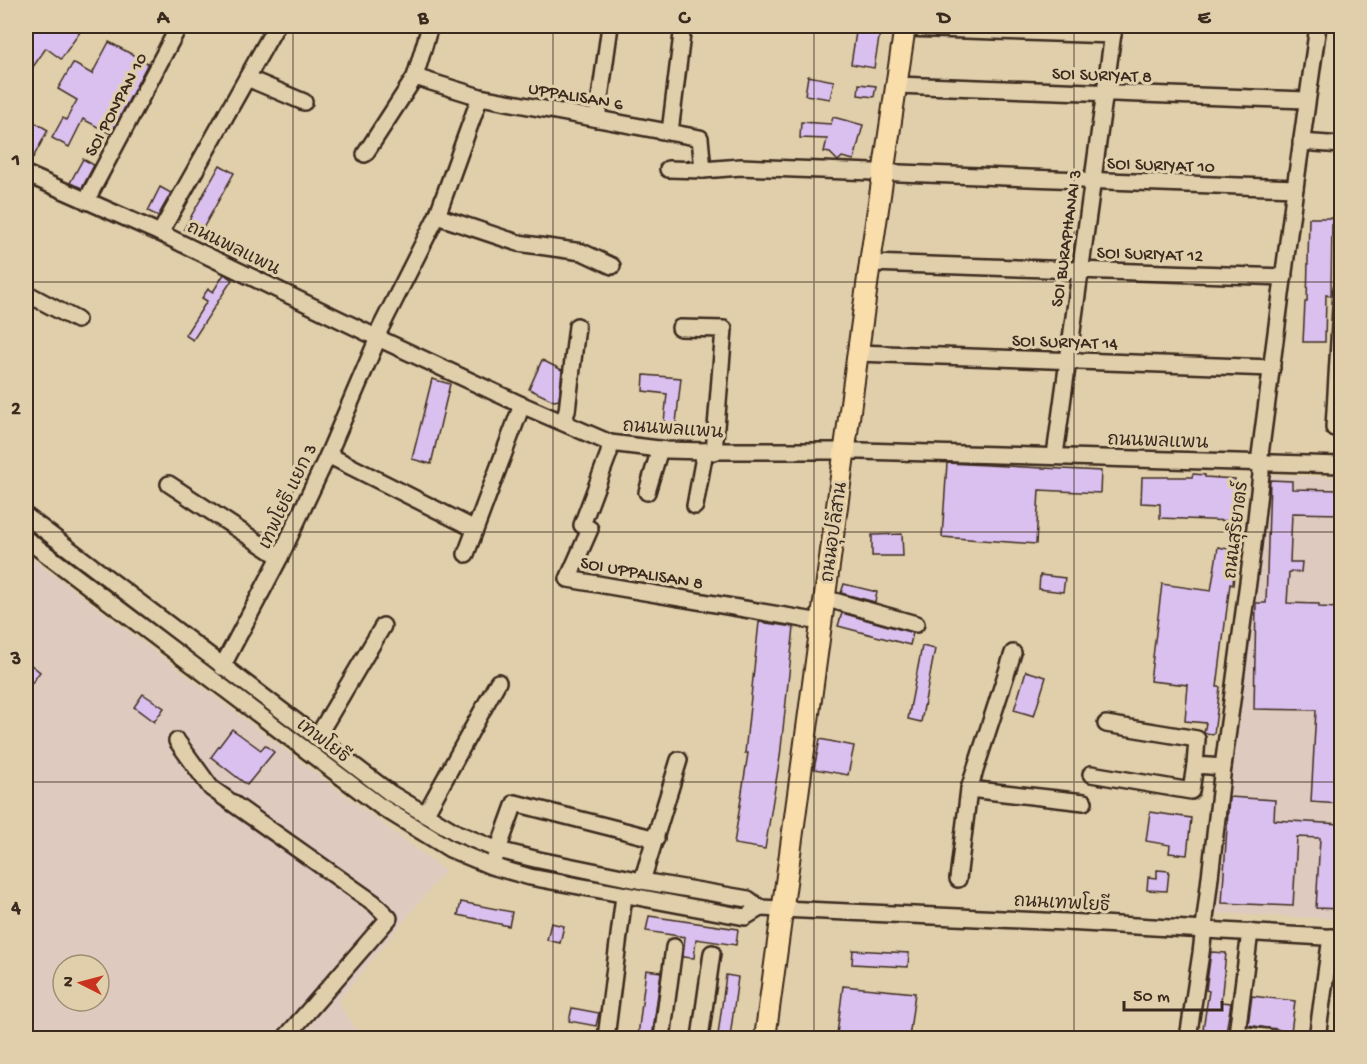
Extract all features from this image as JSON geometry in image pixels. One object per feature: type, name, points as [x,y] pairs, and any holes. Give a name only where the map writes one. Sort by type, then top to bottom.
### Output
[{"type":"main road","name":"ถนนอุปลีสาน","points":[[765,1038],[857,353],[905,27]]},
{"type":"street","name":"SOI PONPAN 10","points":[[86,201],[179,26]]},
{"type":"street","points":[[160,233],[276,26]]},
{"type":"street","points":[[365,154],[415,77],[430,26]]},
{"type":"street","points":[[597,119],[610,26]]},
{"type":"street","points":[[670,132],[683,26]]},
{"type":"street","name":"ถนนสุริยาตร์","points":[[1188,1038],[1253,545],[1261,474],[1260,463],[1294,188],[1318,26]]},
{"type":"street","points":[[905,27],[1113,30]]},
{"type":"street","name":"SOI BURAPHANAI 3","points":[[1055,455],[1113,30]]},
{"type":"street","name":"UPPALISAN 6","points":[[415,77],[480,97],[700,138],[702,170]]},
{"type":"street","points":[[247,78],[304,102]]},
{"type":"street","name":"SOI SURIYAT 8","points":[[896,85],[1307,100]]},
{"type":"street","name":"เทพโยธี แยก 3","points":[[222,667],[280,557],[328,455],[377,338],[437,216],[480,97]]},
{"type":"street","points":[[1301,142],[1341,145]]},
{"type":"street","points":[[668,169],[702,170],[741,167],[882,173]]},
{"type":"street","name":"SOI SURIYAT 10","points":[[882,173],[1294,188]]},
{"type":"street","name":"ถนนพลแพน","points":[[26,174],[160,233],[377,338],[610,443],[710,452],[844,451],[1055,455],[1341,465]]},
{"type":"street","points":[[437,216],[518,243],[582,252],[612,266]]},
{"type":"street","name":"SOI SURIYAT 12","points":[[870,263],[1284,278]]},
{"type":"street","points":[[1334,428],[1341,290]]},
{"type":"street","points":[[26,292],[76,320]]},
{"type":"street","points":[[564,422],[577,326]]},
{"type":"street","points":[[681,328],[724,329],[710,452],[695,506]]},
{"type":"street","name":"SOI SURIYAT 14","points":[[857,353],[1272,368]]},
{"type":"street","points":[[466,554],[522,405]]},
{"type":"street","name":"SOI UPPALISAN 8","points":[[610,443],[609,453],[582,525],[590,529],[568,579],[821,622]]},
{"type":"street","points":[[647,492],[660,449]]},
{"type":"street","points":[[328,455],[475,529]]},
{"type":"street","points":[[169,484],[280,557]]},
{"type":"street","name":"เทพโยธี","points":[[26,516],[390,793],[457,833],[498,850],[642,881],[748,899],[759,908],[781,910]]},
{"type":"street","name":"เทพโยธี","points":[[26,539],[380,806],[450,849],[491,866],[530,877],[624,896],[745,917],[759,908]]},
{"type":"street","points":[[824,598],[916,624]]},
{"type":"street","points":[[143,629],[155,616]]},
{"type":"street","points":[[318,737],[383,626]]},
{"type":"street","points":[[958,879],[969,789],[1012,652]]},
{"type":"street","points":[[425,815],[498,682]]},
{"type":"street","points":[[1091,774],[1191,792],[1197,739],[1107,724]]},
{"type":"street","points":[[177,741],[211,788],[374,903],[389,918],[285,1038]]},
{"type":"street","points":[[642,881],[679,760]]},
{"type":"street","points":[[1195,765],[1223,767]]},
{"type":"street","points":[[969,789],[1083,802]]},
{"type":"street","points":[[491,866],[515,802],[656,839]]},
{"type":"street","points":[[606,1038],[624,896]]},
{"type":"street","name":"ถนนเทพโยธี","points":[[781,910],[1203,929],[1336,938]]},
{"type":"street","points":[[1250,932],[1237,1034],[1275,1038]]},
{"type":"street","points":[[1317,1038],[1336,938]]},
{"type":"street","points":[[662,1038],[674,947]]},
{"type":"street","points":[[700,1038],[712,953]]},
{"type":"shaded area","points":[[1268,475],[1341,478],[1341,919],[1214,913],[1239,695]]},
{"type":"shaded area","points":[[26,554],[445,871],[338,1001],[360,1038],[26,1038]]},
{"type":"building","points":[[26,26],[71,26],[80,32],[61,59],[46,48],[26,77]]},
{"type":"building","points":[[857,26],[881,26],[874,68],[851,64]]},
{"type":"building","points":[[109,42],[148,63],[111,134],[83,119],[69,147],[52,138],[63,118],[66,120],[77,100],[58,89],[73,63],[92,74]]},
{"type":"building","points":[[808,76],[834,81],[830,99],[805,95]]},
{"type":"building","points":[[859,84],[876,86],[874,97],[858,95]]},
{"type":"building","points":[[833,117],[863,125],[854,160],[842,157],[838,161],[830,153],[824,152],[827,139],[800,138],[801,122],[831,124]]},
{"type":"building","points":[[34,122],[48,130],[29,165],[26,164],[26,137]]},
{"type":"building","points":[[83,159],[94,165],[82,188],[70,183]]},
{"type":"building","points":[[220,165],[234,173],[198,237],[184,229]]},
{"type":"building","points":[[160,187],[171,193],[158,216],[148,211]]},
{"type":"building","points":[[1309,218],[1332,218],[1331,296],[1326,295],[1325,342],[1303,342],[1305,302],[1307,302]]},
{"type":"building","points":[[224,274],[232,280],[193,340],[185,335],[207,301],[202,298],[208,289],[213,292]]},
{"type":"building","points":[[542,360],[562,370],[559,400],[554,401],[529,389]]},
{"type":"building","points":[[644,375],[681,378],[675,432],[663,431],[667,394],[643,391]]},
{"type":"building","points":[[432,379],[450,384],[431,464],[412,459]]},
{"type":"building","points":[[947,463],[1101,471],[1100,493],[1039,490],[1036,544],[942,537]]},
{"type":"building","points":[[1193,474],[1235,479],[1235,487],[1237,487],[1233,521],[1160,518],[1160,504],[1141,503],[1142,477],[1192,477]]},
{"type":"building","points":[[1270,480],[1292,481],[1292,489],[1341,490],[1341,514],[1292,513],[1290,562],[1302,562],[1301,572],[1289,572],[1287,603],[1319,604],[1319,607],[1341,608],[1341,804],[1311,802],[1316,710],[1254,709],[1256,603],[1266,603]]},
{"type":"building","points":[[902,534],[903,556],[872,556],[872,535]]},
{"type":"building","points":[[1218,547],[1234,550],[1231,574],[1234,574],[1233,585],[1230,584],[1217,687],[1220,687],[1214,734],[1204,733],[1206,723],[1185,721],[1188,685],[1150,681],[1162,584],[1211,591]]},
{"type":"building","points":[[1040,575],[1065,578],[1063,592],[1039,589]]},
{"type":"building","points":[[844,584],[877,592],[875,602],[841,593]]},
{"type":"building","points":[[842,613],[913,633],[910,645],[838,626]]},
{"type":"building","points":[[759,622],[794,627],[780,757],[765,849],[734,844],[748,753],[745,753]]},
{"type":"building","points":[[922,646],[935,649],[921,722],[908,719]]},
{"type":"building","points":[[26,661],[40,672],[26,691]]},
{"type":"building","points":[[1026,671],[1046,677],[1034,716],[1014,710]]},
{"type":"building","points":[[143,694],[164,708],[154,722],[134,707]]},
{"type":"building","points":[[232,729],[261,750],[265,745],[274,752],[247,785],[211,757]]},
{"type":"building","points":[[820,739],[854,746],[848,775],[814,769]]},
{"type":"building","points":[[1229,797],[1275,800],[1274,820],[1341,824],[1341,909],[1316,908],[1320,838],[1297,837],[1293,906],[1222,903]]},
{"type":"building","points":[[1150,812],[1191,818],[1187,855],[1169,853],[1170,845],[1146,841]]},
{"type":"building","points":[[1157,870],[1169,871],[1167,891],[1147,890],[1148,877],[1157,878]]},
{"type":"building","points":[[461,902],[512,912],[509,926],[458,915]]},
{"type":"building","points":[[649,916],[738,929],[736,945],[696,939],[694,958],[683,957],[685,937],[646,931]]},
{"type":"building","points":[[551,923],[564,926],[560,943],[547,940]]},
{"type":"building","points":[[853,950],[909,953],[908,967],[852,964]]},
{"type":"building","points":[[1211,952],[1226,953],[1221,1002],[1231,1003],[1226,1032],[1203,1029],[1209,991],[1206,990]]},
{"type":"building","points":[[646,970],[661,972],[652,1038],[638,1036]]},
{"type":"building","points":[[726,975],[738,977],[730,1037],[718,1035]]},
{"type":"building","points":[[843,986],[915,993],[909,1038],[837,1034]]},
{"type":"building","points":[[1252,996],[1295,1001],[1291,1032],[1248,1025]]},
{"type":"building","points":[[572,1008],[599,1013],[596,1026],[569,1021]]}]
